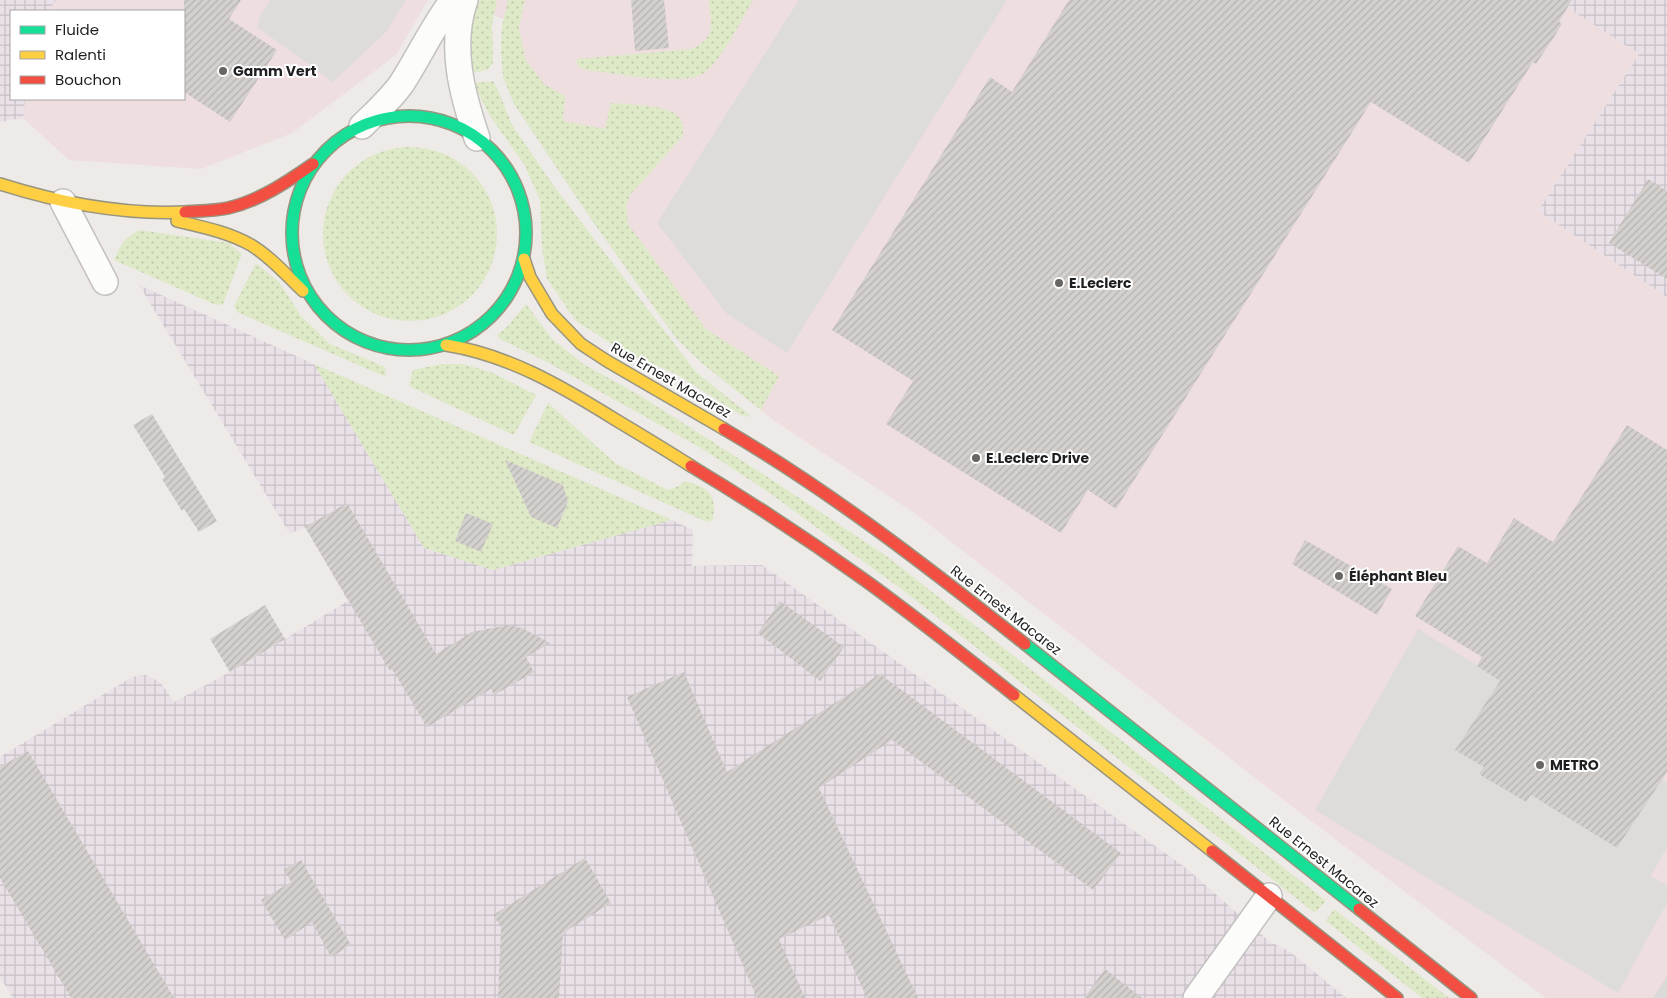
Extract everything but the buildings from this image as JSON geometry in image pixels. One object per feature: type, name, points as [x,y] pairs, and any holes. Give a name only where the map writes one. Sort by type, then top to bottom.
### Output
[{"type":"main road","name":"Rue Ernest Macarez","points":[[0,184],[63,202],[144,213],[224,233],[249,244],[271,260],[336,325],[350,335],[381,348],[405,351],[422,350],[446,345],[468,335],[494,315],[513,289],[524,259],[526,225],[519,193],[508,170],[498,157],[477,138],[459,127],[444,121],[419,116],[386,118],[362,126],[340,138],[316,161],[275,189],[233,207],[207,211],[144,213]]},
{"type":"main road","name":"Rue Ernest Macarez","points":[[313,301],[304,287],[298,272],[294,256],[292,231],[293,214],[300,190],[316,161]]},
{"type":"main road","name":"Rue Ernest Macarez","points":[[524,259],[530,277],[552,314],[581,344],[809,482],[924,564],[1471,998]]},
{"type":"main road","name":"Rue Ernest Macarez","points":[[446,345],[502,359],[555,384],[762,510],[922,622],[1397,998]]},
{"type":"street","points":[[362,126],[384,105],[401,84],[438,20],[453,0]]},
{"type":"street","points":[[465,0],[458,28],[457,48],[464,94],[477,138]]},
{"type":"street","points":[[63,202],[105,282]]},
{"type":"street","points":[[1196,998],[1268,896]]},
{"type":"shaded area","points":[[0,0],[56,0],[50,10],[10,10],[10,100],[25,100],[23,118],[0,122]]},
{"type":"shaded area","points":[[56,0],[428,0],[396,55],[292,133],[201,169],[69,160],[23,118],[25,100],[185,100],[185,10],[50,10]]},
{"type":"shaded area","points":[[270,0],[406,0],[388,30],[333,82],[257,27],[260,16]]},
{"type":"shaded area","points":[[449,0],[1572,0],[1568,8],[1639,54],[1538,211],[1667,297],[1667,976],[1653,998],[1546,998],[1294,808],[913,512],[776,422],[704,365],[676,338],[591,219],[514,104],[503,77],[512,22]]},
{"type":"shaded area","points":[[799,0],[1007,0],[787,353],[727,314],[657,223]]},
{"type":"shaded area","points":[[1572,0],[1667,0],[1667,297],[1538,211],[1639,54],[1568,8]]},
{"type":"shaded area","points":[[139,285],[314,364],[424,548],[493,570],[672,520],[693,530],[692,566],[762,565],[1186,868],[1270,942],[1289,951],[1346,998],[13,998],[0,977],[0,757],[132,677],[146,675],[160,682],[174,702],[230,672],[348,601],[305,527],[290,534]]},
{"type":"shaded area","points":[[1418,629],[1667,783],[1667,847],[1651,876],[1667,885],[1667,903],[1618,993],[1315,810]]},
{"type":"shaded area","points":[[1667,970],[1667,998],[1650,998]]},
{"type":"green space","points":[[480,0],[497,0],[492,24],[493,63],[487,70],[472,73],[471,19]]},
{"type":"green space","points":[[508,0],[525,0],[519,27],[525,59],[544,84],[565,96],[563,121],[605,129],[611,103],[667,110],[681,119],[683,136],[630,195],[626,207],[628,224],[706,329],[779,376],[761,410],[704,365],[676,338],[591,219],[514,104],[503,77],[501,51],[502,26]]},
{"type":"green space","points":[[709,0],[753,0],[718,59],[704,73],[695,77],[681,79],[648,78],[587,70],[579,67],[576,62],[578,59],[691,49],[699,45],[709,35],[711,23]]},
{"type":"green space","points":[[493,81],[512,125],[556,189],[696,372],[752,417],[741,415],[676,374],[621,350],[576,321],[547,279],[542,248],[540,200],[524,164],[490,116],[473,83]]},
{"type":"green space","points":[[401,147],[419,147],[451,157],[472,172],[487,193],[497,225],[497,243],[487,275],[472,296],[451,311],[435,317],[419,321],[401,321],[369,311],[348,296],[333,275],[327,259],[323,243],[323,225],[333,193],[348,172],[369,157],[385,151]]},
{"type":"green space","points":[[139,230],[229,243],[242,254],[223,304],[216,305],[114,260],[124,242]]},
{"type":"green space","points":[[256,263],[279,282],[301,316],[330,344],[385,367],[386,377],[237,312],[234,306]]},
{"type":"green space","points":[[526,304],[552,339],[585,365],[639,395],[885,555],[1326,901],[1315,913],[904,591],[768,492],[701,448],[549,363],[500,339],[497,335],[507,327]]},
{"type":"green space","points":[[314,364],[672,520],[493,570],[424,548]]},
{"type":"green space","points":[[442,364],[463,364],[491,372],[536,395],[514,435],[409,386],[413,370]]},
{"type":"green space","points":[[548,403],[615,463],[668,490],[679,486],[685,481],[705,489],[710,493],[714,503],[713,520],[707,522],[529,442]]},
{"type":"green space","points":[[1334,909],[1449,998],[1422,998],[1326,921]]},
{"type":"traffic: fast","points":[[397,116],[421,116],[454,124],[464,129],[484,142],[500,158],[518,188],[526,221],[526,233],[526,245],[518,278],[500,308],[484,324],[454,342],[421,350],[397,350],[364,342],[354,337],[334,324],[318,308],[300,278],[292,245],[292,221],[300,188],[305,178],[318,158],[334,142],[364,124],[397,116]]},
{"type":"traffic: fast","points":[[1025,644],[1359,909]]},
{"type":"traffic: slow","points":[[0,184],[45,197],[91,206],[138,212],[185,212]]},
{"type":"traffic: slow","points":[[177,221],[224,233],[242,240],[272,261],[303,291]]},
{"type":"traffic: slow","points":[[524,259],[530,277],[552,314],[581,344],[724,429]]},
{"type":"traffic: slow","points":[[446,345],[492,356],[556,384],[691,466]]},
{"type":"traffic: slow","points":[[1014,695],[1212,851]]},
{"type":"traffic: jam","points":[[185,212],[223,209],[251,201],[283,184],[313,164]]},
{"type":"traffic: jam","points":[[724,429],[802,478],[878,531],[1025,644]]},
{"type":"traffic: jam","points":[[691,466],[736,493],[845,566],[923,623],[1014,695]]},
{"type":"traffic: jam","points":[[1212,851],[1397,998]]},
{"type":"traffic: jam","points":[[1359,909],[1471,998]]},
{"type":"place","name":"Gamm Vert","points":[[223,71]]},
{"type":"place","name":"E.Leclerc","points":[[1059,283]]},
{"type":"place","name":"E.Leclerc Drive","points":[[976,458]]},
{"type":"place","name":"Éléphant Bleu","points":[[1339,576]]},
{"type":"place","name":"METRO","points":[[1540,765]]}]
